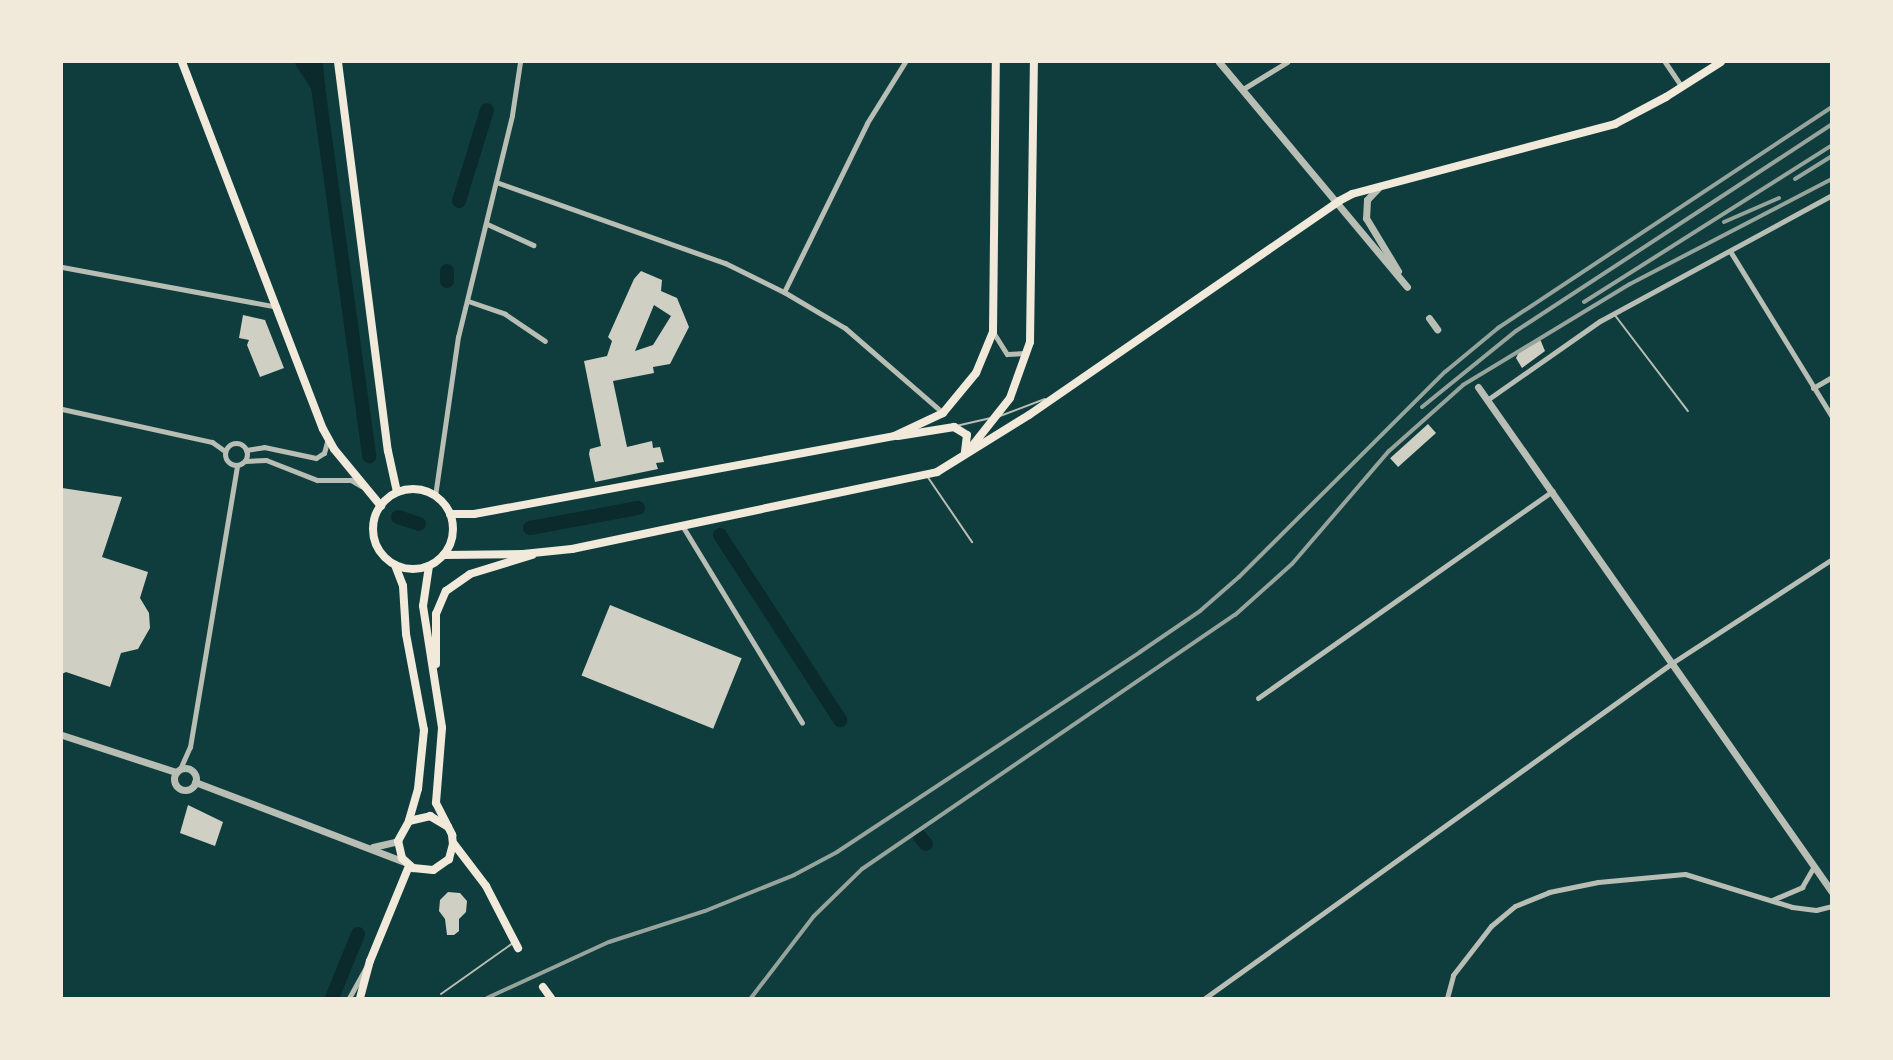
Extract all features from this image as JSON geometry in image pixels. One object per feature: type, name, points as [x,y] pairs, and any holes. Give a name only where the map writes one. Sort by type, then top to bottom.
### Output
[{"type":"main road","points":[[182,62],[328,438],[381,506]]},
{"type":"main road","points":[[338,62],[388,451],[398,492]]},
{"type":"main road","points":[[958,461],[999,416],[1027,352],[1032,331],[1035,62]]},
{"type":"main road","points":[[444,555],[536,553],[683,527],[927,476],[958,461],[1339,201],[1378,188],[1598,129],[1631,117],[1721,62]]},
{"type":"main road","points":[[894,436],[943,413],[976,373],[993,332],[994,63]]},
{"type":"main road","points":[[450,514],[474,514],[894,436],[954,427],[962,430],[967,438],[965,452],[958,461]]},
{"type":"main road","points":[[413,489],[435,496],[450,514],[452,540],[444,555],[429,566],[415,569],[395,565],[383,555],[374,535],[381,506],[398,492],[413,489]]},
{"type":"main road","points":[[517,944],[486,886],[453,844],[448,827],[436,803],[442,741],[435,627],[446,591],[470,574],[512,564],[536,553]]},
{"type":"main road","points":[[360,999],[370,961],[407,864],[398,841],[409,821],[418,789],[424,730],[406,633],[403,586],[395,565]]},
{"type":"main road","points":[[429,566],[423,606],[437,688]]},
{"type":"main road","points":[[409,821],[430,816],[448,827]]},
{"type":"main road","points":[[407,864],[423,871],[438,868],[449,859],[453,844]]},
{"type":"main road","points":[[543,987],[548,997]]},
{"type":"street","points":[[435,496],[449,392],[512,116],[520,62]]},
{"type":"street","points":[[784,292],[867,123],[905,62]]},
{"type":"street","points":[[1219,62],[1339,201],[1407,287]]},
{"type":"street","points":[[1243,89],[1287,62]]},
{"type":"street","points":[[1665,62],[1682,87]]},
{"type":"street","points":[[496,182],[725,263],[784,292],[845,328],[943,413]]},
{"type":"street","points":[[1378,188],[1367,200],[1366,218],[1399,276]]},
{"type":"street","points":[[1487,400],[1614,314],[1832,195]]},
{"type":"street","points":[[487,224],[533,245]]},
{"type":"street","points":[[1730,251],[1832,417]]},
{"type":"street","points":[[62,267],[277,307]]},
{"type":"street","points":[[468,301],[505,314],[544,341]]},
{"type":"street","points":[[1429,318],[1437,329]]},
{"type":"street","points":[[993,332],[1007,354],[1027,352]]},
{"type":"street","points":[[1813,388],[1832,377]]},
{"type":"street","points":[[1478,387],[1832,892]]},
{"type":"street","points":[[62,409],[212,442],[225,451],[227,461],[237,465],[266,460],[317,480],[351,480],[365,488]]},
{"type":"street","points":[[225,451],[236,443],[246,450],[264,447],[316,458],[324,453],[328,438]]},
{"type":"street","points":[[244,462],[246,450]]},
{"type":"street","points":[[195,782],[188,789],[179,788],[174,782],[190,747],[237,465]]},
{"type":"street","points":[[1258,698],[1552,491]]},
{"type":"street","points":[[683,527],[802,723]]},
{"type":"street","points":[[1205,999],[1672,663],[1832,559]]},
{"type":"street","points":[[62,735],[178,771],[193,772],[195,782]]},
{"type":"street","points":[[195,782],[373,847],[386,858],[407,864]]},
{"type":"street","points":[[373,847],[398,841]]},
{"type":"street","points":[[1772,900],[1802,887],[1814,866]]},
{"type":"street","points":[[1447,999],[1453,975],[1491,926],[1515,906],[1549,892],[1598,882],[1685,874],[1804,909],[1832,906]]},
{"type":"street","points":[[350,999],[370,961]]},
{"type":"lane","points":[[1614,314],[1688,411]]},
{"type":"lane","points":[[954,427],[999,416],[1051,397]]},
{"type":"lane","points":[[927,476],[972,542]]},
{"type":"lane","points":[[441,994],[517,944]]},
{"type":"building","points":[[641,271],[662,280],[661,291],[677,298],[689,327],[670,364],[653,367],[654,373],[613,381],[627,447],[652,441],[653,448],[660,447],[664,462],[656,463],[658,469],[595,482],[589,454],[590,449],[601,446],[584,361],[607,356],[612,341],[608,337],[634,279]],"holes":[[[654,305],[671,316],[653,345],[635,351]]]},
{"type":"building","points":[[243,315],[265,320],[284,368],[260,377],[247,345],[249,340],[239,338]]},
{"type":"building","points":[[1540,339],[1545,351],[1522,368],[1516,358],[1519,352]]},
{"type":"building","points":[[1428,424],[1436,433],[1398,467],[1390,458]]},
{"type":"building","points":[[62,488],[122,497],[102,557],[148,572],[140,598],[149,613],[150,628],[138,649],[121,653],[110,687],[66,672],[62,674]]},
{"type":"building","points":[[610,605],[742,658],[713,729],[582,675]]},
{"type":"building","points":[[188,805],[223,822],[215,846],[180,833]]},
{"type":"building","points":[[448,892],[460,893],[467,901],[466,912],[459,919],[459,931],[454,935],[447,935],[445,919],[439,911],[440,900]]},
{"type":"waterway","points":[[302,62],[318,87],[369,456]]},
{"type":"waterway","points":[[316,62],[318,86]]},
{"type":"waterway","points":[[459,201],[487,110]]},
{"type":"waterway","points":[[447,271],[447,281]]},
{"type":"waterway","points":[[530,528],[638,508]]},
{"type":"waterway","points":[[398,517],[419,524]]},
{"type":"waterway","points":[[720,535],[840,720]]},
{"type":"waterway","points":[[920,837],[926,844]]},
{"type":"waterway","points":[[332,998],[358,934]]},
{"type":"railway","points":[[487,998],[609,942],[705,911],[794,875],[837,852],[1140,652],[1200,611],[1239,577],[1445,372],[1498,328],[1832,107]]},
{"type":"railway","points":[[1422,407],[1516,331],[1832,124]]},
{"type":"railway","points":[[1584,302],[1832,145]]},
{"type":"railway","points":[[1795,179],[1832,156]]},
{"type":"railway","points":[[751,998],[814,916],[862,869],[1235,615],[1292,564],[1389,451],[1463,385],[1630,284],[1832,179]]},
{"type":"railway","points":[[1724,222],[1779,198]]}]
